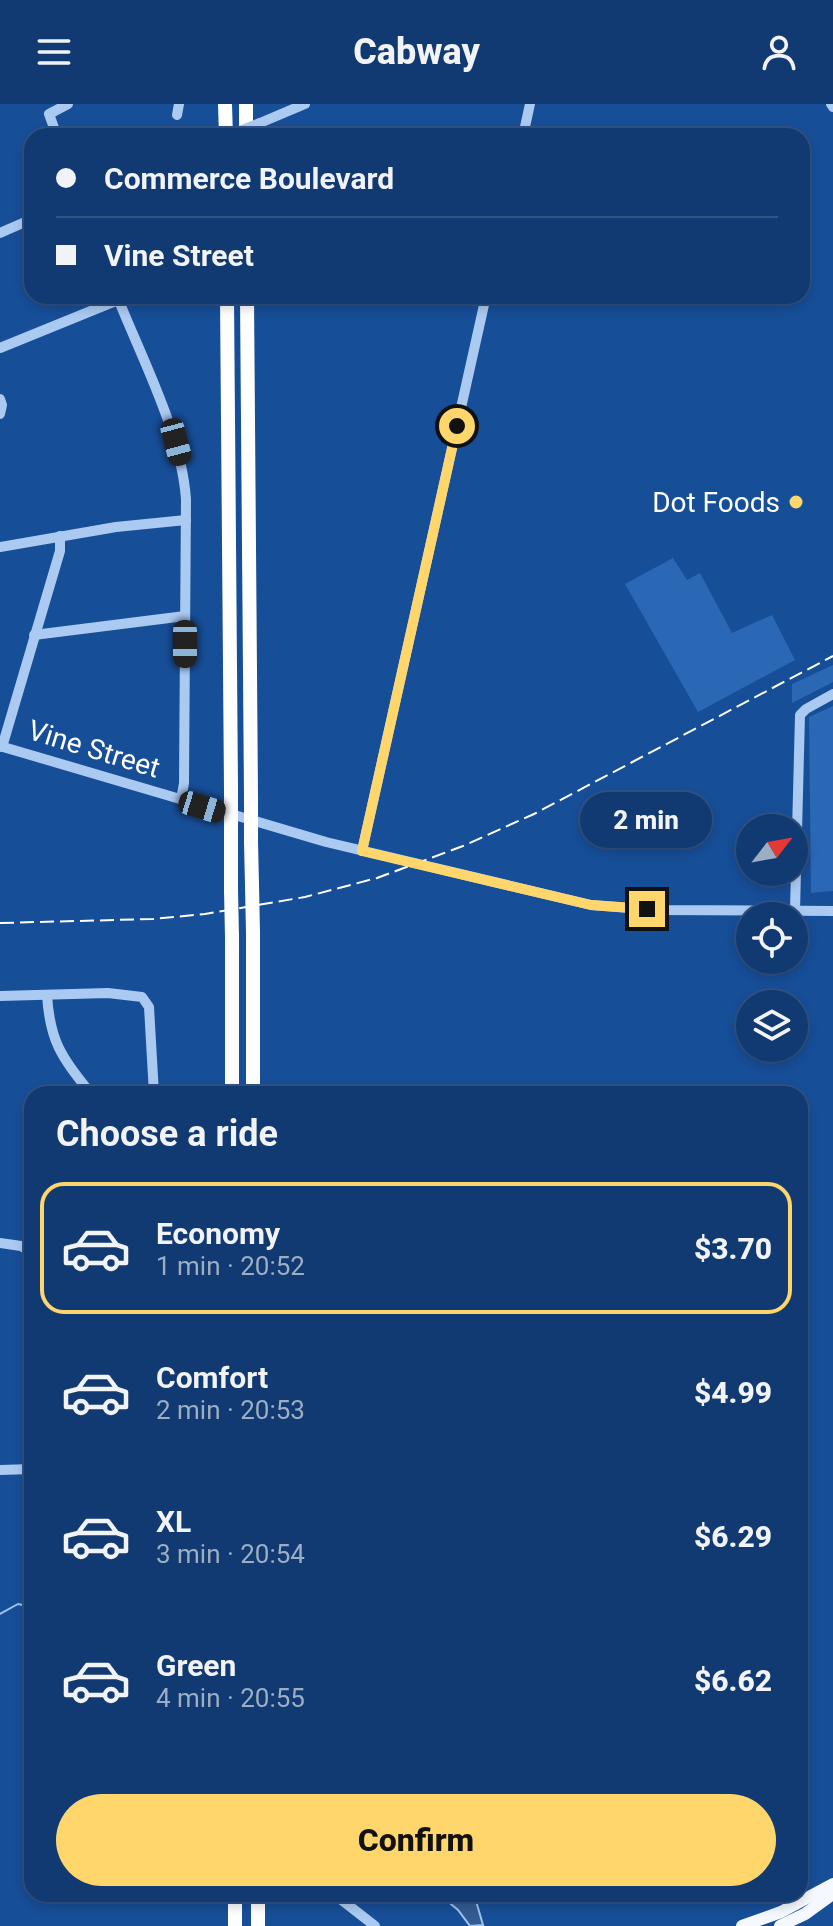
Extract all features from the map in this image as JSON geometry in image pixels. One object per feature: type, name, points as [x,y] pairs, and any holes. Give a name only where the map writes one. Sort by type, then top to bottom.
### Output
[{"type":"highway","points":[[225,104],[226,128]]},
{"type":"highway","points":[[246,104],[246,128]]},
{"type":"highway","points":[[227,304],[232,1086]]},
{"type":"highway","points":[[247,304],[253,1086]]},
{"type":"highway","points":[[235,1902],[235,1926]]},
{"type":"highway","points":[[258,1902],[258,1926]]},
{"type":"main road","points":[[784,1922],[833,1884]]},
{"type":"main road","points":[[742,1926],[784,1922],[805,1914],[833,1894]]},
{"type":"street","points":[[54,128],[49,114],[68,104]]},
{"type":"street","points":[[247,128],[305,104]]},
{"type":"street","points":[[525,128],[530,104]]},
{"type":"street","points":[[0,233],[24,222]]},
{"type":"street","points":[[0,348],[104,304]]},
{"type":"street","points":[[120,304],[176,442],[184,471],[184,783],[181,800]]},
{"type":"street","points":[[362,851],[484,304]]},
{"type":"street","points":[[0,399],[0,414]]},
{"type":"street","points":[[0,547],[186,520]]},
{"type":"street","points":[[1,746],[60,551],[60,536]]},
{"type":"street","points":[[34,635],[185,616]]},
{"type":"street","points":[[795,902],[800,715],[833,694]]},
{"type":"street","name":"Vine Street","points":[[1,746],[362,851],[591,905],[655,910],[736,910]]},
{"type":"street","name":"Vine Street","points":[[808,910],[833,911]]},
{"type":"street","points":[[0,996],[108,993],[142,997],[149,1007],[154,1086]]},
{"type":"street","points":[[47,995],[52,1036],[85,1086]]},
{"type":"street","points":[[0,1243],[24,1248]]},
{"type":"street","points":[[0,1470],[24,1469]]},
{"type":"street","points":[[344,1902],[375,1926]]},
{"type":"shaded area","points":[[673,558],[687,580],[700,573],[732,633],[772,615],[795,660],[698,712],[625,584]]},
{"type":"shaded area","points":[[833,665],[833,682],[792,703],[792,684]]},
{"type":"shaded area","points":[[833,706],[833,891],[811,893],[809,717]]},
{"type":"shaded area","points":[[448,1902],[476,1902],[483,1925],[470,1926]]},
{"type":"waterway","points":[[0,1614],[18,1604],[24,1605]]},
{"type":"railway","points":[[0,923],[153,919],[205,914],[305,897],[377,878],[463,846],[534,814],[833,656]]},
{"type":"place","name":"Dot Foods","points":[[796,502]]},
{"type":"route","points":[[457,426],[362,851],[591,905],[647,909]]}]
